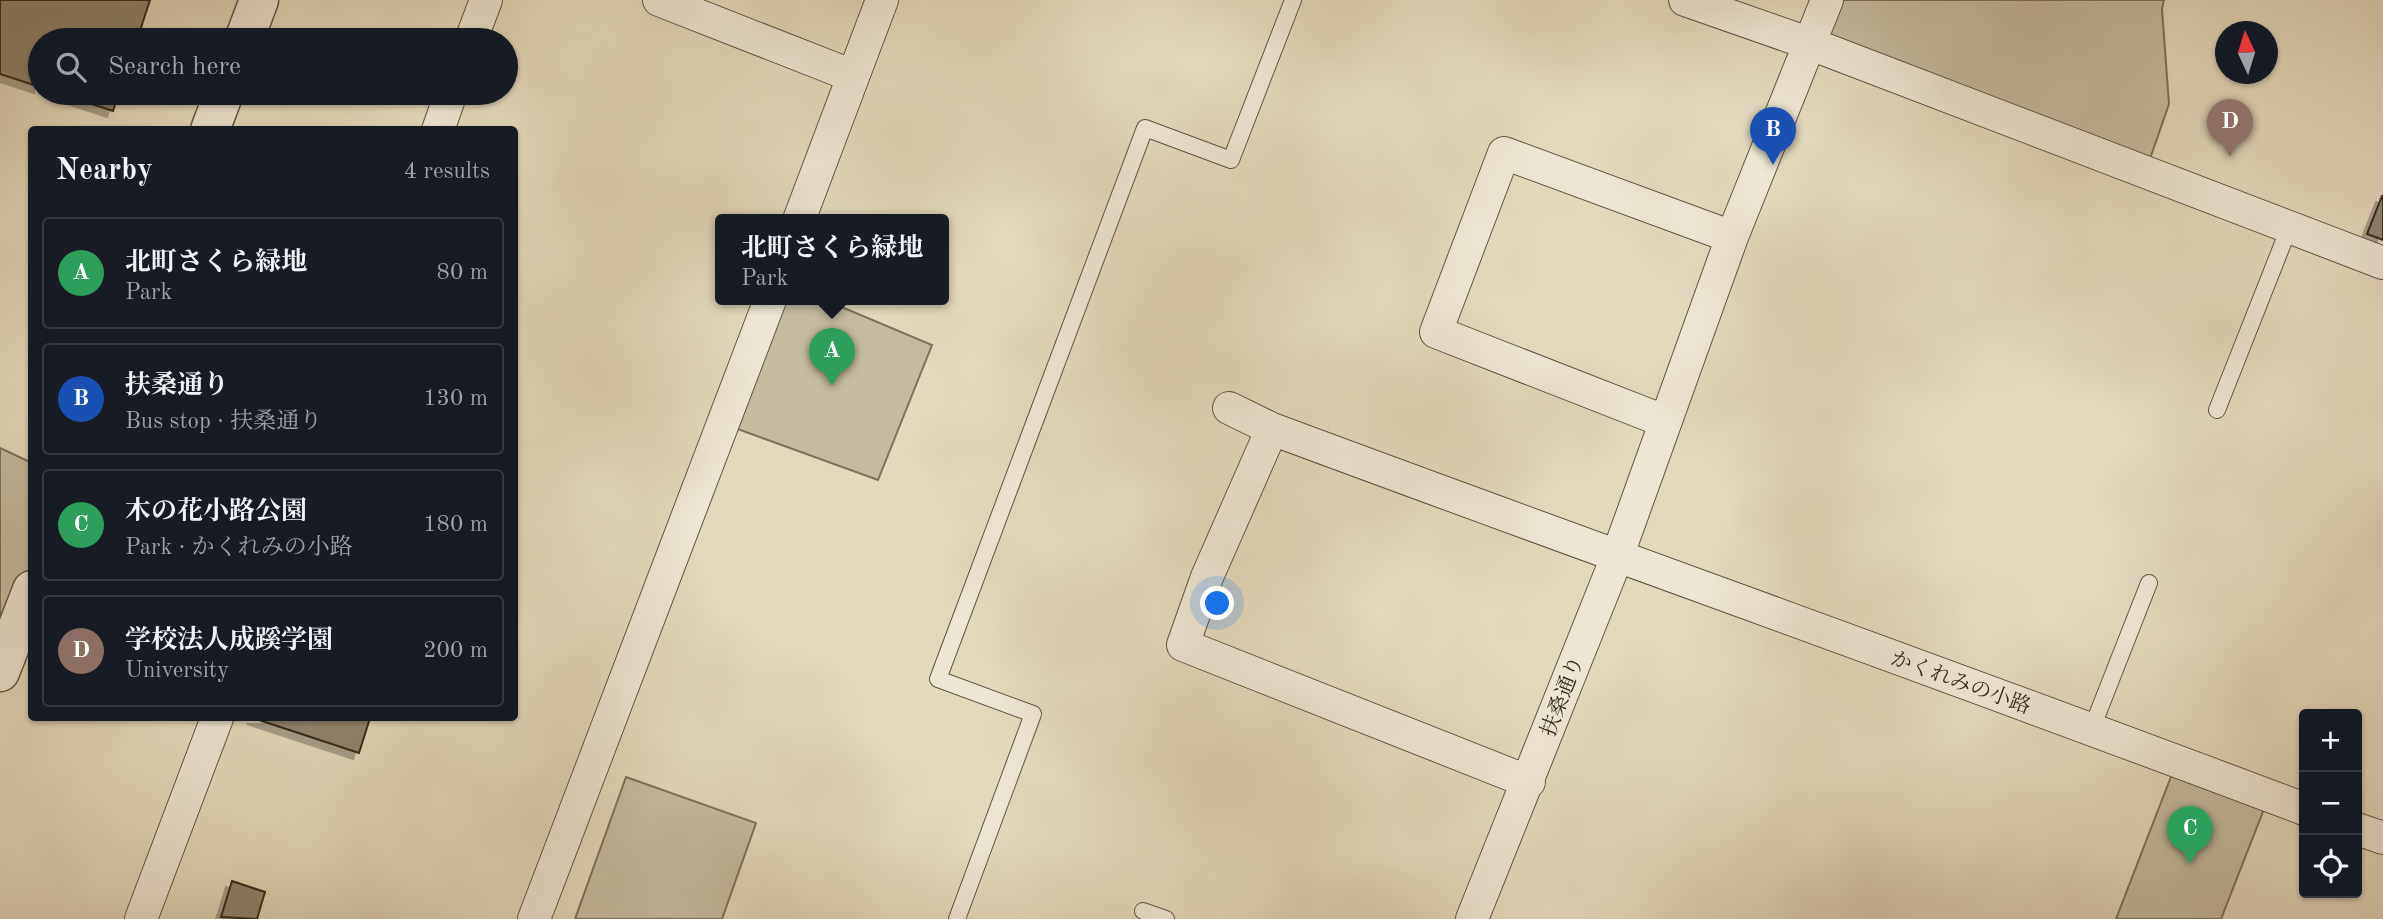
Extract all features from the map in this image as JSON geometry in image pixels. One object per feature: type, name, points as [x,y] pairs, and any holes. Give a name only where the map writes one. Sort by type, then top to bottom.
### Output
[{"type":"street","points":[[248,28],[259,0]]},
{"type":"street","points":[[476,28],[486,0]]},
{"type":"street","points":[[659,0],[853,76]]},
{"type":"street","points":[[801,214],[882,0]]},
{"type":"street","points":[[1685,0],[1811,44],[2383,263]]},
{"type":"street","name":"扶桑通り","points":[[1472,919],[1617,557],[1732,237],[1827,0]]},
{"type":"street","points":[[212,126],[219,105]]},
{"type":"street","points":[[440,126],[447,105]]},
{"type":"street","points":[[1664,421],[1436,332],[1504,153],[1732,237]]},
{"type":"street","points":[[534,919],[767,305]]},
{"type":"street","name":"かくれみの小路","points":[[1228,408],[1272,429],[2092,728],[2299,807]]},
{"type":"street","points":[[1272,429],[1207,577],[1183,645],[1529,782]]},
{"type":"street","points":[[0,672],[28,600]]},
{"type":"street","points":[[141,919],[216,721]]},
{"type":"street","points":[[2362,831],[2383,838]]},
{"type":"lane","points":[[957,919],[1033,715],[938,679],[1145,128],[1231,160],[1293,0]]},
{"type":"lane","points":[[2217,410],[2289,228]]},
{"type":"lane","points":[[2092,728],[2149,583]]},
{"type":"lane","points":[[1143,911],[1166,919]]},
{"type":"shaded area","points":[[1836,0],[2164,0],[2162,9],[2169,104],[2144,176],[1820,41]]},
{"type":"shaded area","points":[[781,305],[837,305],[932,345],[878,480],[732,427]]},
{"type":"shaded area","points":[[0,448],[28,461],[28,598],[0,672]]},
{"type":"shaded area","points":[[2172,774],[2264,809],[2221,919],[2116,919]]},
{"type":"shaded area","points":[[626,777],[756,823],[722,919],[575,919]]},
{"type":"building","points":[[0,0],[150,0],[141,28],[28,28],[28,83],[0,74]]},
{"type":"building","points":[[95,105],[115,105],[113,111]]},
{"type":"building","points":[[2383,196],[2383,240],[2367,234]]},
{"type":"building","points":[[262,721],[369,721],[359,753]]},
{"type":"building","points":[[232,881],[265,892],[257,919],[221,917]]},
{"type":"place","name":"学校法人成蹊学園","points":[[2230,157]]},
{"type":"place","name":"扶桑通り","points":[[1773,165]]},
{"type":"place","name":"北町さくら緑地","points":[[832,386]]},
{"type":"place","name":"木の花小路公園","points":[[2190,864]]}]
